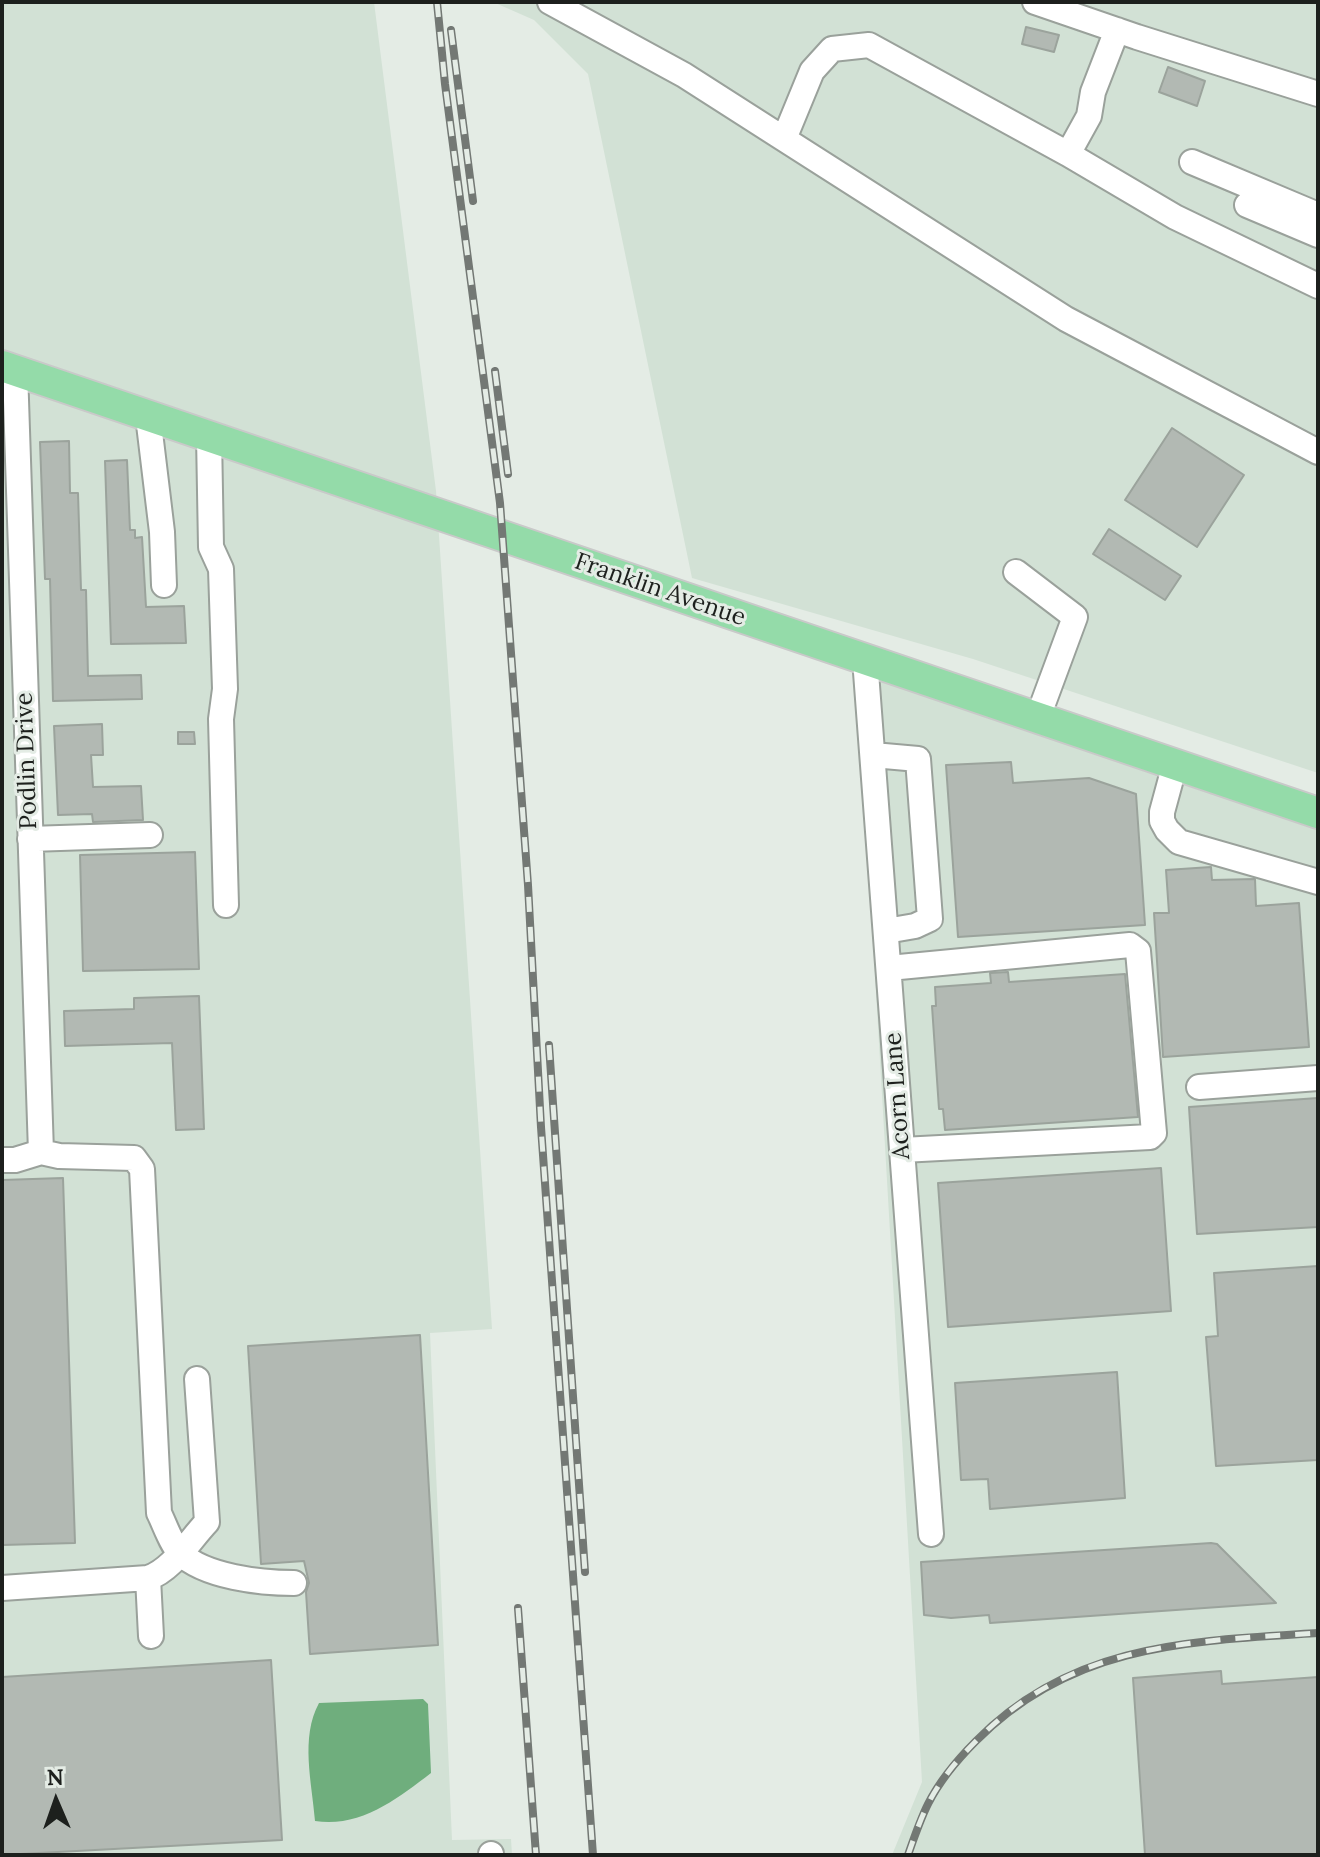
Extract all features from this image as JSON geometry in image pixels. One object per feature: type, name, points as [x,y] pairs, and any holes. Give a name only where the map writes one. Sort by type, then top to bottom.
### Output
[{"type":"main road","name":"Franklin Avenue","points":[[8,368],[1318,813]]},
{"type":"street","points":[[550,2],[684,75],[1066,319],[1318,452]]},
{"type":"street","points":[[1035,2],[1318,94]]},
{"type":"street","points":[[1068,154],[1089,116],[1093,92],[1117,30]]},
{"type":"street","points":[[784,139],[812,71],[832,49],[869,45],[1068,154],[1175,217],[1318,286]]},
{"type":"street","points":[[1192,162],[1318,215]]},
{"type":"street","points":[[1247,205],[1318,235]]},
{"type":"street","name":"Podlin Drive","points":[[8,368],[13,672],[30,839],[41,1152]]},
{"type":"street","points":[[148,416],[162,532],[164,585]]},
{"type":"street","points":[[209,436],[211,547],[221,569],[226,905]]},
{"type":"street","points":[[1016,572],[1075,617],[1038,717]]},
{"type":"street","name":"Acorn Lane","points":[[865,659],[931,1534]]},
{"type":"street","points":[[873,755],[918,759],[930,919],[915,926],[886,931]]},
{"type":"street","points":[[1175,764],[1162,821],[1179,842],[1318,882]]},
{"type":"street","points":[[30,839],[150,835]]},
{"type":"street","points":[[889,968],[1130,945],[1138,951],[1154,1133],[1150,1137],[902,1150]]},
{"type":"street","points":[[1199,1087],[1318,1078]]},
{"type":"street","points":[[2,1160],[15,1160],[41,1152],[59,1156],[134,1158],[142,1169],[159,1513],[179,1552],[209,1570],[236,1578],[294,1583]]},
{"type":"street","points":[[2,1588],[148,1578],[161,1574],[207,1522],[197,1379]]},
{"type":"street","points":[[148,1578],[151,1636]]},
{"type":"shaded area","points":[[2,2],[374,2],[436,491],[492,1329],[430,1333],[452,1840],[511,1839],[512,1855],[2,1855]]},
{"type":"shaded area","points":[[493,2],[1318,2],[1318,773],[973,659],[692,578],[588,74],[534,20]]},
{"type":"shaded area","points":[[857,665],[1318,825],[1318,1855],[892,1855],[922,1782]]},
{"type":"shaded area","points":[[423,1699],[428,1704],[431,1773],[363,1816],[332,1822],[315,1821],[309,1745],[313,1717],[319,1703]]},
{"type":"building","points":[[1026,27],[1059,35],[1054,52],[1022,44]]},
{"type":"building","points":[[1168,67],[1205,81],[1197,106],[1159,92]]},
{"type":"building","points":[[1172,428],[1244,475],[1197,547],[1125,500]]},
{"type":"building","points":[[69,441],[70,493],[78,493],[81,590],[86,590],[88,676],[141,675],[142,699],[53,701],[50,579],[45,579],[40,442]]},
{"type":"building","points":[[127,460],[130,530],[135,530],[135,538],[142,537],[146,607],[184,606],[186,643],[111,644],[105,461]]},
{"type":"building","points":[[1109,529],[1181,576],[1165,600],[1093,554]]},
{"type":"building","points":[[102,724],[103,755],[91,755],[93,787],[141,786],[143,820],[93,822],[92,814],[58,815],[54,726]]},
{"type":"building","points":[[178,732],[194,732],[195,744],[178,744]]},
{"type":"building","points":[[1011,762],[1013,783],[1089,778],[1136,794],[1145,925],[958,937],[946,765]]},
{"type":"building","points":[[195,852],[199,969],[83,971],[80,855]]},
{"type":"building","points":[[1211,867],[1212,880],[1255,879],[1256,906],[1299,903],[1309,1047],[1163,1057],[1154,913],[1169,913],[1166,870]]},
{"type":"building","points":[[1008,972],[1009,982],[1125,974],[1138,1117],[945,1130],[943,1109],[939,1109],[932,1006],[936,1006],[935,987],[991,983],[990,973]]},
{"type":"building","points":[[199,996],[204,1129],[176,1130],[172,1043],[65,1046],[64,1011],[134,1009],[134,998]]},
{"type":"building","points":[[1318,1098],[1318,1227],[1197,1234],[1189,1107]]},
{"type":"building","points":[[1161,1168],[1171,1311],[948,1327],[938,1183]]},
{"type":"building","points":[[63,1178],[75,1543],[2,1545],[2,1180]]},
{"type":"building","points":[[1318,1266],[1318,1460],[1216,1466],[1206,1337],[1218,1336],[1214,1273]]},
{"type":"building","points":[[420,1335],[438,1645],[310,1654],[306,1592],[309,1583],[304,1561],[261,1564],[248,1346]]},
{"type":"building","points":[[1117,1372],[1125,1498],[990,1509],[988,1479],[961,1480],[955,1383]]},
{"type":"building","points":[[1217,1544],[1276,1603],[990,1623],[989,1615],[951,1618],[924,1615],[921,1562]]},
{"type":"building","points":[[271,1660],[282,1840],[2,1855],[2,1677]]},
{"type":"building","points":[[1221,1671],[1222,1684],[1318,1677],[1318,1855],[1145,1855],[1133,1678]]},
{"type":"railway","points":[[437,2],[500,503],[593,1855]]},
{"type":"railway","points":[[451,30],[473,201]]},
{"type":"railway","points":[[495,371],[508,474]]},
{"type":"railway","points":[[549,1045],[585,1572]]},
{"type":"railway","points":[[518,1608],[536,1855]]},
{"type":"railway","points":[[908,1855],[928,1804],[956,1763],[1013,1709],[1052,1684],[1093,1666],[1135,1653],[1224,1639],[1318,1633]]}]
